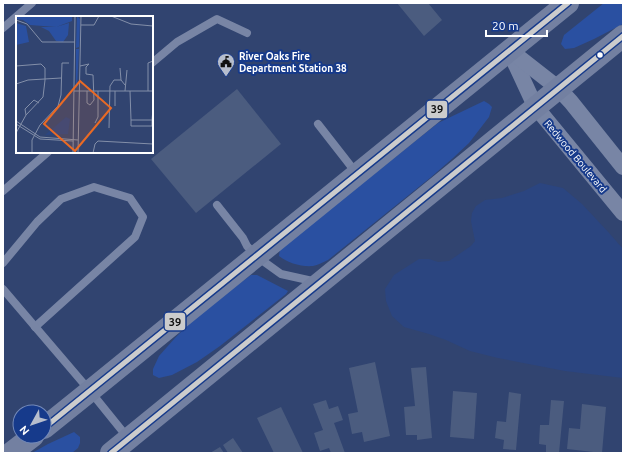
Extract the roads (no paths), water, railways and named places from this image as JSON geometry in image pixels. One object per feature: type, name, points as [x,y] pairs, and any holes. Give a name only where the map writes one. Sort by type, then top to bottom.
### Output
[{"type":"main road","points":[[52,422],[568,3]]},
{"type":"main road","points":[[111,453],[535,106],[623,36]]},
{"type":"main road","points":[[12,453],[23,444]]},
{"type":"street","points":[[510,50],[558,88],[568,98],[623,167]]},
{"type":"street","name":"Redwood Boulevard","points":[[510,50],[535,106],[623,213]]},
{"type":"lane","points":[[17,16],[32,3]]},
{"type":"lane","points":[[3,28],[16,17]]},
{"type":"lane","points":[[153,62],[177,42],[217,19],[247,33]]},
{"type":"lane","points":[[318,124],[357,174]]},
{"type":"lane","points":[[3,191],[47,153]]},
{"type":"lane","points":[[3,263],[38,222],[61,199],[94,187],[130,198],[143,217],[135,237],[35,327]]},
{"type":"lane","points":[[217,205],[243,238],[246,246],[256,256],[281,274],[320,283]]},
{"type":"lane","points":[[3,289],[129,439]]},
{"type":"place","name":"River Oaks Fire Department Station 38","points":[[226,77]]}]
